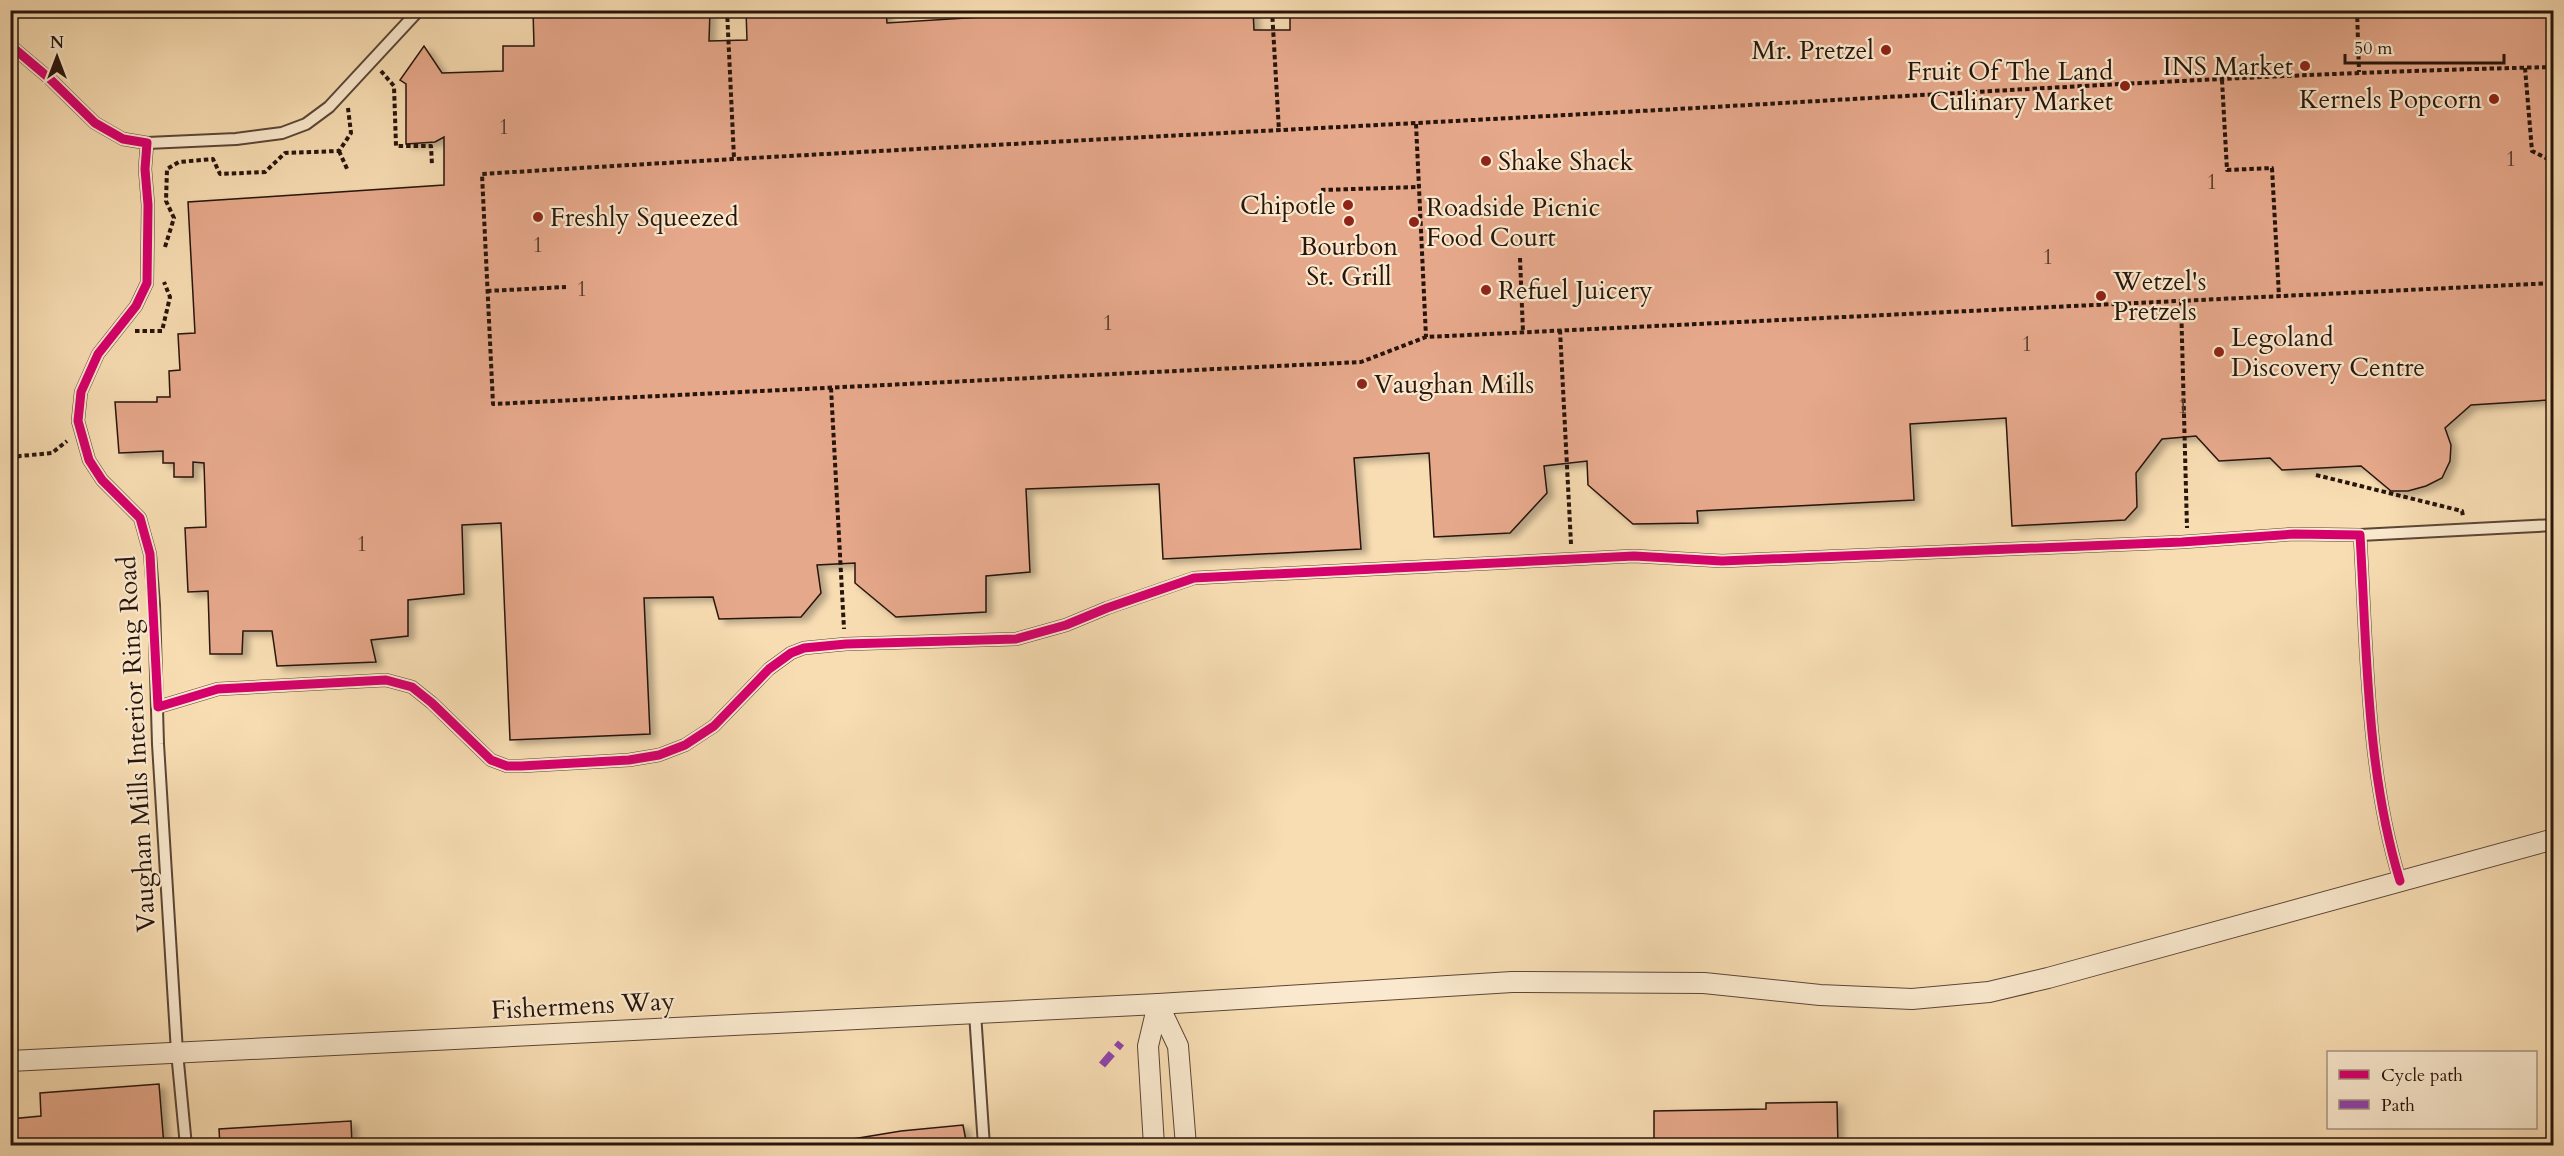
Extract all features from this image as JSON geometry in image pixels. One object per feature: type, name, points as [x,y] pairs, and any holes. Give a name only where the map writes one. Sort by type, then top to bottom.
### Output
[{"type":"street","name":"Fishermens Way","points":[[10,1061],[1158,1004],[1512,982],[1704,984],[1820,995],[1932,998],[1989,992],[2048,978],[2553,839]]},
{"type":"street","points":[[1154,1146],[1148,1046],[1158,1004]]},
{"type":"street","points":[[1158,1004],[1178,1046],[1186,1146]]},
{"type":"lane","points":[[10,45],[49,78],[95,123],[123,139],[147,142],[247,137],[282,133],[306,124],[329,107],[419,10]]},
{"type":"lane","name":"Vaughan Mills Interior Ring Road","points":[[147,142],[145,169],[148,205],[147,283],[136,306],[98,354],[81,392],[78,421],[89,460],[102,480],[140,518],[150,554],[159,755],[177,1052],[186,1146]]},
{"type":"lane","points":[[158,707],[218,689],[386,680],[412,687],[432,703],[491,760],[499,764],[521,766],[628,760],[658,755],[685,745],[714,726],[748,694],[769,669],[790,653],[804,648],[846,644],[1017,639],[1066,625],[1107,608],[1194,578],[1634,556],[1722,561],[2187,542],[2294,534],[2360,535],[2553,525]]},
{"type":"lane","points":[[2360,535],[2374,752],[2387,841],[2400,881]]},
{"type":"lane","points":[[975,1013],[984,1146]]},
{"type":"path","points":[[727,10],[734,158]]},
{"type":"path","points":[[1272,10],[1279,131]]},
{"type":"path","points":[[2357,10],[2359,72]]},
{"type":"path","points":[[374,78],[388,62]]},
{"type":"path","points":[[2553,67],[2359,72],[1279,131],[734,158],[482,174],[493,404],[1361,362],[1426,337],[2553,284]]},
{"type":"path","points":[[2525,68],[2532,151],[2553,162]]},
{"type":"path","points":[[380,70],[394,86],[396,146],[431,146],[432,165]]},
{"type":"path","points":[[2222,80],[2227,170],[2272,168],[2278,296]]},
{"type":"path","points":[[339,151],[351,133],[351,117],[348,108],[355,100]]},
{"type":"path","points":[[1416,123],[1426,337]]},
{"type":"path","points":[[339,151],[348,171]]},
{"type":"path","points":[[164,250],[174,218],[166,201],[167,169],[179,162],[213,159],[220,174],[265,172],[285,153],[339,151]]},
{"type":"path","points":[[1321,190],[1419,187]]},
{"type":"path","points":[[1520,258],[1523,332]]},
{"type":"path","points":[[116,330],[162,332],[170,297],[164,284],[164,273]]},
{"type":"path","points":[[487,291],[566,287]]},
{"type":"path","points":[[2181,300],[2187,542]]},
{"type":"path","points":[[1560,330],[1572,560]]},
{"type":"path","points":[[831,388],[846,644]]},
{"type":"path","points":[[10,459],[52,453],[80,431]]},
{"type":"path","points":[[2316,475],[2462,511],[2466,530]]},
{"type":"building","name":"Vaughan Mills","points":[[533,10],[710,10],[709,41],[747,40],[746,10],[886,10],[887,23],[1094,10],[1253,10],[1254,30],[1290,30],[1290,10],[1448,10],[1448,15],[1548,10],[2554,10],[2554,482],[2548,400],[2471,405],[2445,428],[2451,445],[2450,461],[2442,478],[2408,491],[2391,491],[2361,466],[2282,470],[2270,458],[2219,461],[2196,436],[2162,439],[2136,473],[2137,507],[2125,520],[2012,526],[2006,418],[1910,424],[1914,500],[1697,511],[1698,523],[1633,524],[1588,485],[1587,461],[1544,466],[1547,493],[1510,533],[1434,537],[1429,453],[1354,458],[1361,549],[1163,559],[1159,484],[1026,489],[1030,572],[986,576],[986,612],[896,617],[855,583],[855,563],[817,565],[821,593],[801,617],[719,619],[713,597],[644,598],[650,734],[510,740],[501,523],[462,525],[464,594],[408,600],[408,636],[371,640],[376,662],[277,666],[272,631],[243,631],[242,654],[210,654],[208,591],[188,592],[185,528],[206,527],[204,463],[193,462],[193,477],[174,477],[174,463],[163,463],[163,451],[119,453],[115,402],[157,402],[157,397],[170,397],[169,371],[180,370],[178,334],[195,333],[188,202],[444,185],[444,137],[435,142],[406,144],[406,84],[400,80],[424,46],[442,73],[503,71],[503,46],[534,46]]},
{"type":"building","points":[[159,1084],[164,1146],[12,1146],[10,1119],[41,1116],[40,1093]]},
{"type":"building","points":[[1837,1102],[1838,1146],[1654,1146],[1654,1111],[1766,1109],[1766,1103]]},
{"type":"building","points":[[351,1121],[352,1146],[220,1146],[219,1129]]},
{"type":"building","points":[[963,1125],[967,1146],[810,1146],[901,1131]]},
{"type":"marked path","points":[[1102,1065],[1121,1043]]},
{"type":"cycle path","points":[[10,45],[49,78],[95,123],[123,139],[147,143],[145,169],[148,205],[147,283],[136,306],[98,354],[81,392],[78,421],[89,460],[102,480],[140,518],[150,554],[158,707],[218,689],[386,680],[412,687],[432,703],[491,760],[507,766],[629,760],[659,755],[685,745],[714,726],[769,669],[791,653],[804,648],[846,644],[1016,639],[1066,625],[1107,608],[1194,578],[1634,556],[1722,561],[2182,542],[2294,534],[2360,535],[2374,753],[2380,796],[2400,881]]},
{"type":"place","name":"Mr. Pretzel","points":[[1886,50]]},
{"type":"place","name":"INS Market","points":[[2305,66]]},
{"type":"place","name":"Fruit Of The Land Culinary Market","points":[[2125,86]]},
{"type":"place","name":"Kernels Popcorn","points":[[2494,99]]},
{"type":"place","name":"Shake Shack","points":[[1486,161]]},
{"type":"place","name":"Chipotle","points":[[1348,205]]},
{"type":"place","name":"Freshly Squeezed","points":[[538,217]]},
{"type":"place","name":"Bourbon St. Grill","points":[[1349,221]]},
{"type":"place","name":"Roadside Picnic Food Court","points":[[1414,222]]},
{"type":"place","name":"Refuel Juicery","points":[[1486,290]]},
{"type":"place","name":"Wetzel's Pretzels","points":[[2101,296]]},
{"type":"place","name":"Legoland Discovery Centre","points":[[2219,352]]},
{"type":"place","name":"Vaughan Mills","points":[[1362,384]]}]
